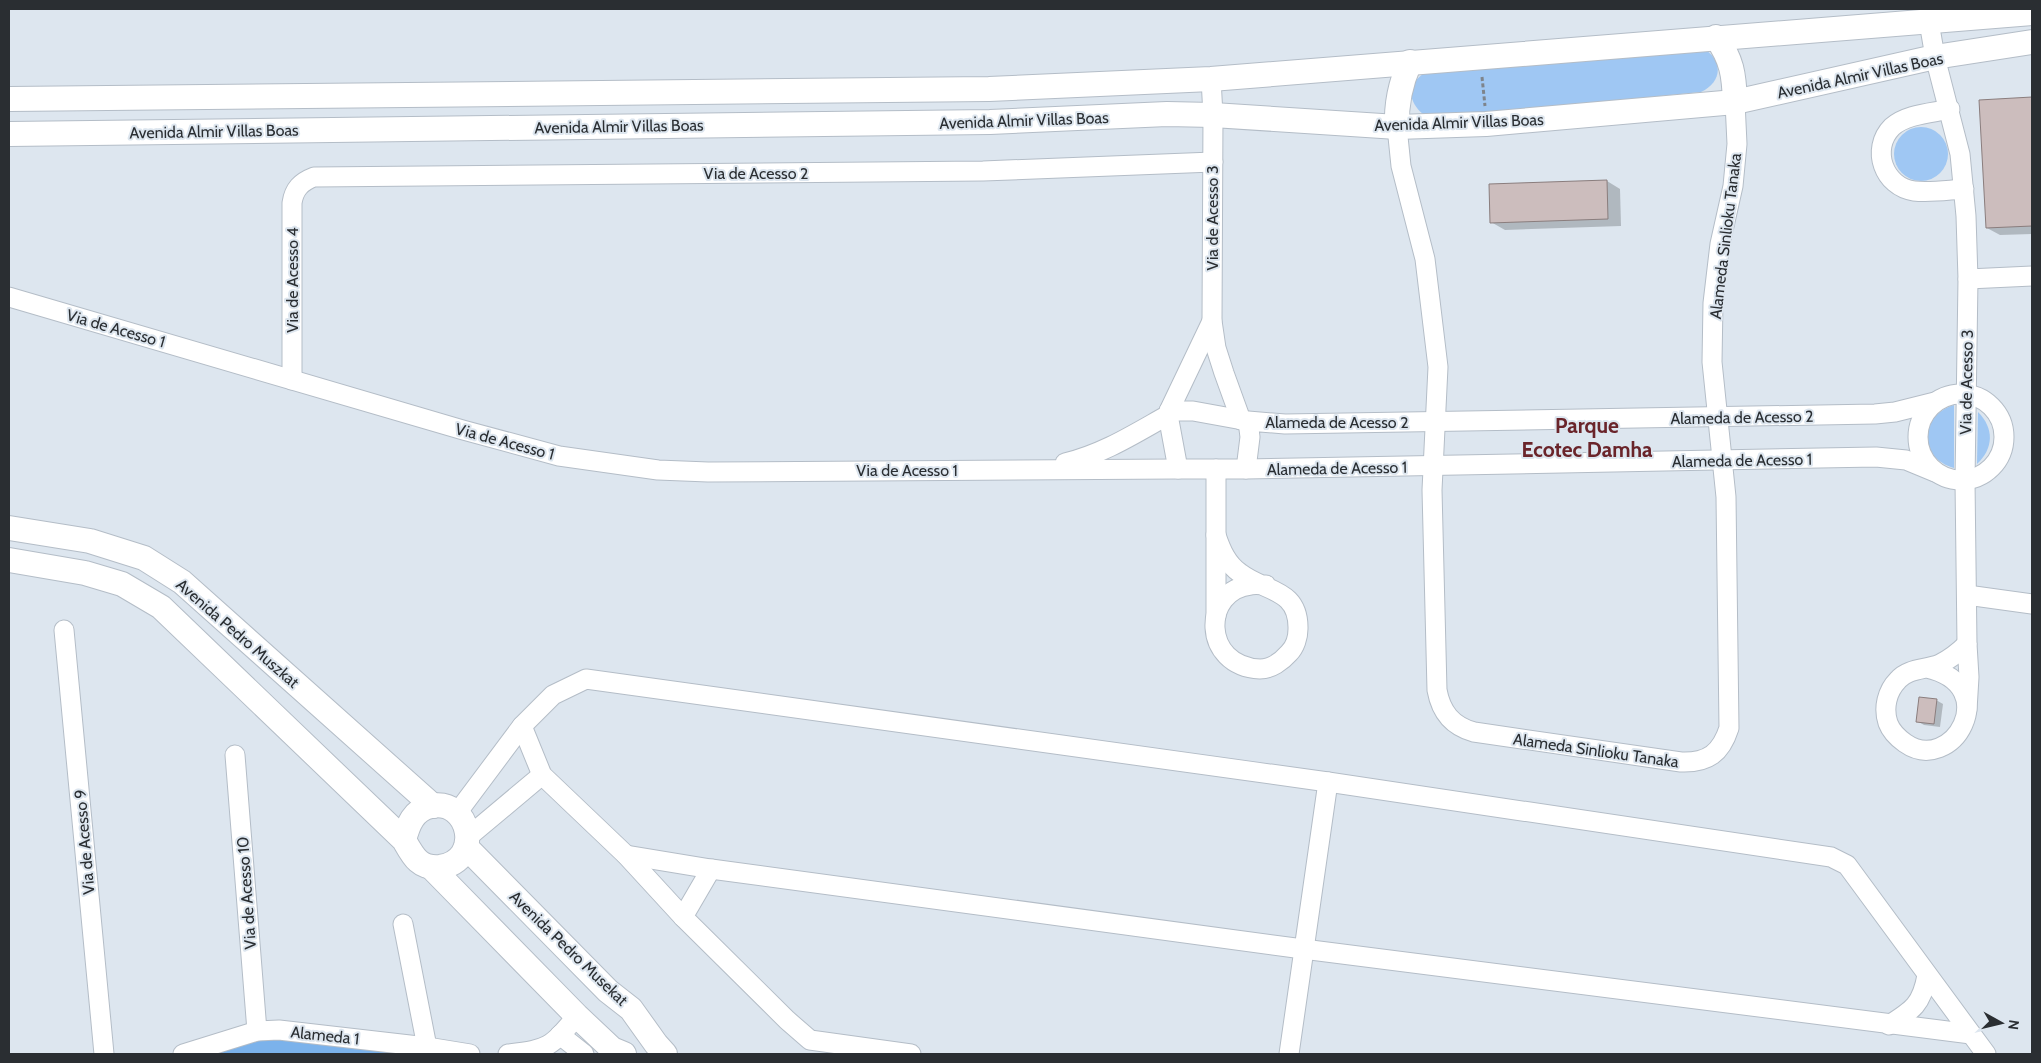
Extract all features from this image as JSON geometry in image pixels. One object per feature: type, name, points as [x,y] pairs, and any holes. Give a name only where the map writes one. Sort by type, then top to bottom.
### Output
[{"type":"street","name":"Avenida Almir Villas Boas","points":[[9,99],[989,88],[1211,79],[2032,13]]},
{"type":"street","name":"Via de Acesso 3","points":[[1929,22],[1935,57],[1950,109],[1960,154],[1966,216],[1968,279],[1965,481],[1967,644],[1970,677],[1967,710]]},
{"type":"street","points":[[1716,37],[1724,48],[1732,68],[1735,102]]},
{"type":"street","name":"Avenida Almir Villas Boas","points":[[9,134],[990,122],[1167,114],[1213,115],[1397,127],[1486,124],[1735,102],[1935,57],[2032,42]]},
{"type":"street","points":[[1397,127],[1398,94],[1410,62]]},
{"type":"street","name":"Via de Acesso 3","points":[[1211,79],[1213,115],[1212,321],[1216,348],[1224,374],[1245,420],[1250,437],[1246,469]]},
{"type":"street","name":"Alameda Sinlioku Tanaka","points":[[1397,127],[1401,166],[1425,259],[1438,367],[1432,490],[1437,690],[1441,704],[1448,718],[1474,732],[1681,762],[1694,762],[1707,758],[1717,751],[1725,740],[1729,728],[1726,497],[1712,362],[1713,303],[1720,244],[1733,186],[1737,144],[1735,102]]},
{"type":"street","points":[[1950,109],[1902,120],[1892,127],[1885,137],[1881,148],[1881,160],[1885,172],[1893,182],[1914,192],[1964,188]]},
{"type":"street","name":"Via de Acesso 2","points":[[301,184],[314,177],[983,171],[1213,162]]},
{"type":"street","name":"Via de Acesso 4","points":[[292,380],[292,202],[296,189],[301,184]]},
{"type":"street","points":[[1968,279],[2032,276]]},
{"type":"street","name":"Via de Acesso 1","points":[[9,297],[559,456],[658,470],[718,472],[1019,469]]},
{"type":"street","points":[[1019,469],[1051,466],[1082,459],[1112,447],[1168,413],[1212,321]]},
{"type":"street","points":[[1965,393],[1980,398],[1993,407],[2002,421],[2005,436],[2002,453],[1993,466],[1980,476],[1965,481]]},
{"type":"street","name":"Alameda de Acesso 2","points":[[1168,413],[1193,411],[1245,420],[1285,424],[1875,414],[1902,411],[1935,402],[1949,395],[1965,393]]},
{"type":"street","points":[[1935,402],[1924,414],[1918,429],[1918,445],[1924,460],[1935,472]]},
{"type":"street","points":[[1168,413],[1178,469]]},
{"type":"street","name":"Alameda de Acesso 1","points":[[1019,469],[1246,469],[1891,458],[1921,465],[1949,479],[1965,481]]},
{"type":"street","points":[[1216,469],[1215,633],[1221,649],[1232,661],[1247,668],[1263,669],[1279,663],[1291,652],[1298,636],[1298,620],[1292,604],[1281,592],[1252,581],[1239,573],[1221,550],[1216,535]]},
{"type":"street","name":"Avenida Pedro Muszkat","points":[[9,528],[90,541],[144,558],[182,582],[433,806]]},
{"type":"street","name":"Avenida Pedro Muszkat","points":[[9,560],[104,578],[122,584],[161,606],[404,840]]},
{"type":"street","points":[[1216,617],[1222,602],[1234,591],[1250,585],[1266,586]]},
{"type":"street","points":[[1967,595],[2032,604]]},
{"type":"street","name":"Via de Acesso 9","points":[[64,630],[104,1054]]},
{"type":"street","points":[[1927,668],[1943,672],[1956,680],[1964,694],[1967,710],[1964,725],[1954,738],[1941,747],[1926,750],[1910,746],[1897,737],[1888,724],[1886,708],[1889,692],[1898,679],[1912,671],[1927,668],[1949,659],[1967,644]]},
{"type":"street","points":[[457,813],[522,726],[553,694],[586,679],[1328,782],[1831,857],[1847,865],[1986,1054]]},
{"type":"street","points":[[522,726],[542,775],[626,855],[683,917],[787,1020],[810,1040],[911,1054]]},
{"type":"street","name":"Via de Acesso 10","points":[[235,754],[257,1031]]},
{"type":"street","points":[[432,868],[449,865],[457,861],[467,842],[542,775]]},
{"type":"street","points":[[1290,1054],[1303,949],[1328,782]]},
{"type":"street","points":[[467,842],[463,820],[457,813],[450,808],[433,806],[424,808],[411,820],[404,840],[416,860],[432,868],[612,1053],[629,1036],[635,1025],[632,1009]]},
{"type":"street","name":"Avenida Pedro Musekat","points":[[467,842],[608,991],[632,1009],[665,1054]]},
{"type":"street","points":[[626,855],[711,869],[1303,949],[1888,1025],[1971,1034]]},
{"type":"street","points":[[683,917],[711,869]]},
{"type":"street","points":[[403,924],[427,1047]]},
{"type":"street","points":[[1888,1025],[1911,1012],[1919,1002],[1927,975]]},
{"type":"street","points":[[508,1054],[542,1049],[551,1044],[577,1016]]},
{"type":"street","name":"Alameda 1","points":[[184,1054],[257,1031],[279,1030],[427,1047],[470,1054]]},
{"type":"street","points":[[560,1035],[584,1054]]},
{"type":"path","points":[[1480,57],[1486,124]]},
{"type":"shaded area","points":[[1703,48],[1715,59],[1718,71],[1713,83],[1701,92],[1500,112],[1423,114],[1414,104],[1411,92],[1415,81],[1426,72]]},
{"type":"shaded area","points":[[1921,127],[1931,129],[1940,135],[1946,144],[1948,154],[1946,164],[1940,173],[1931,179],[1921,181],[1911,179],[1902,173],[1896,164],[1894,154],[1896,144],[1902,135],[1911,129]]},
{"type":"shaded area","points":[[1954,405],[1954,468],[1942,463],[1934,455],[1929,447],[1927,437],[1929,427],[1934,418],[1942,410]]},
{"type":"shaded area","points":[[1978,412],[1987,425],[1990,438],[1987,451],[1977,464]]},
{"type":"shaded area","points":[[260,1037],[418,1054],[209,1054]]},
{"type":"building","points":[[2032,97],[2032,226],[1986,228],[1979,100]]},
{"type":"building","points":[[1607,180],[1608,219],[1490,223],[1489,184]]},
{"type":"building","points":[[1919,697],[1937,699],[1934,724],[1916,722]]},
{"type":"district","name":"Parque Ecotec Damha","points":[[1587,438]]}]
